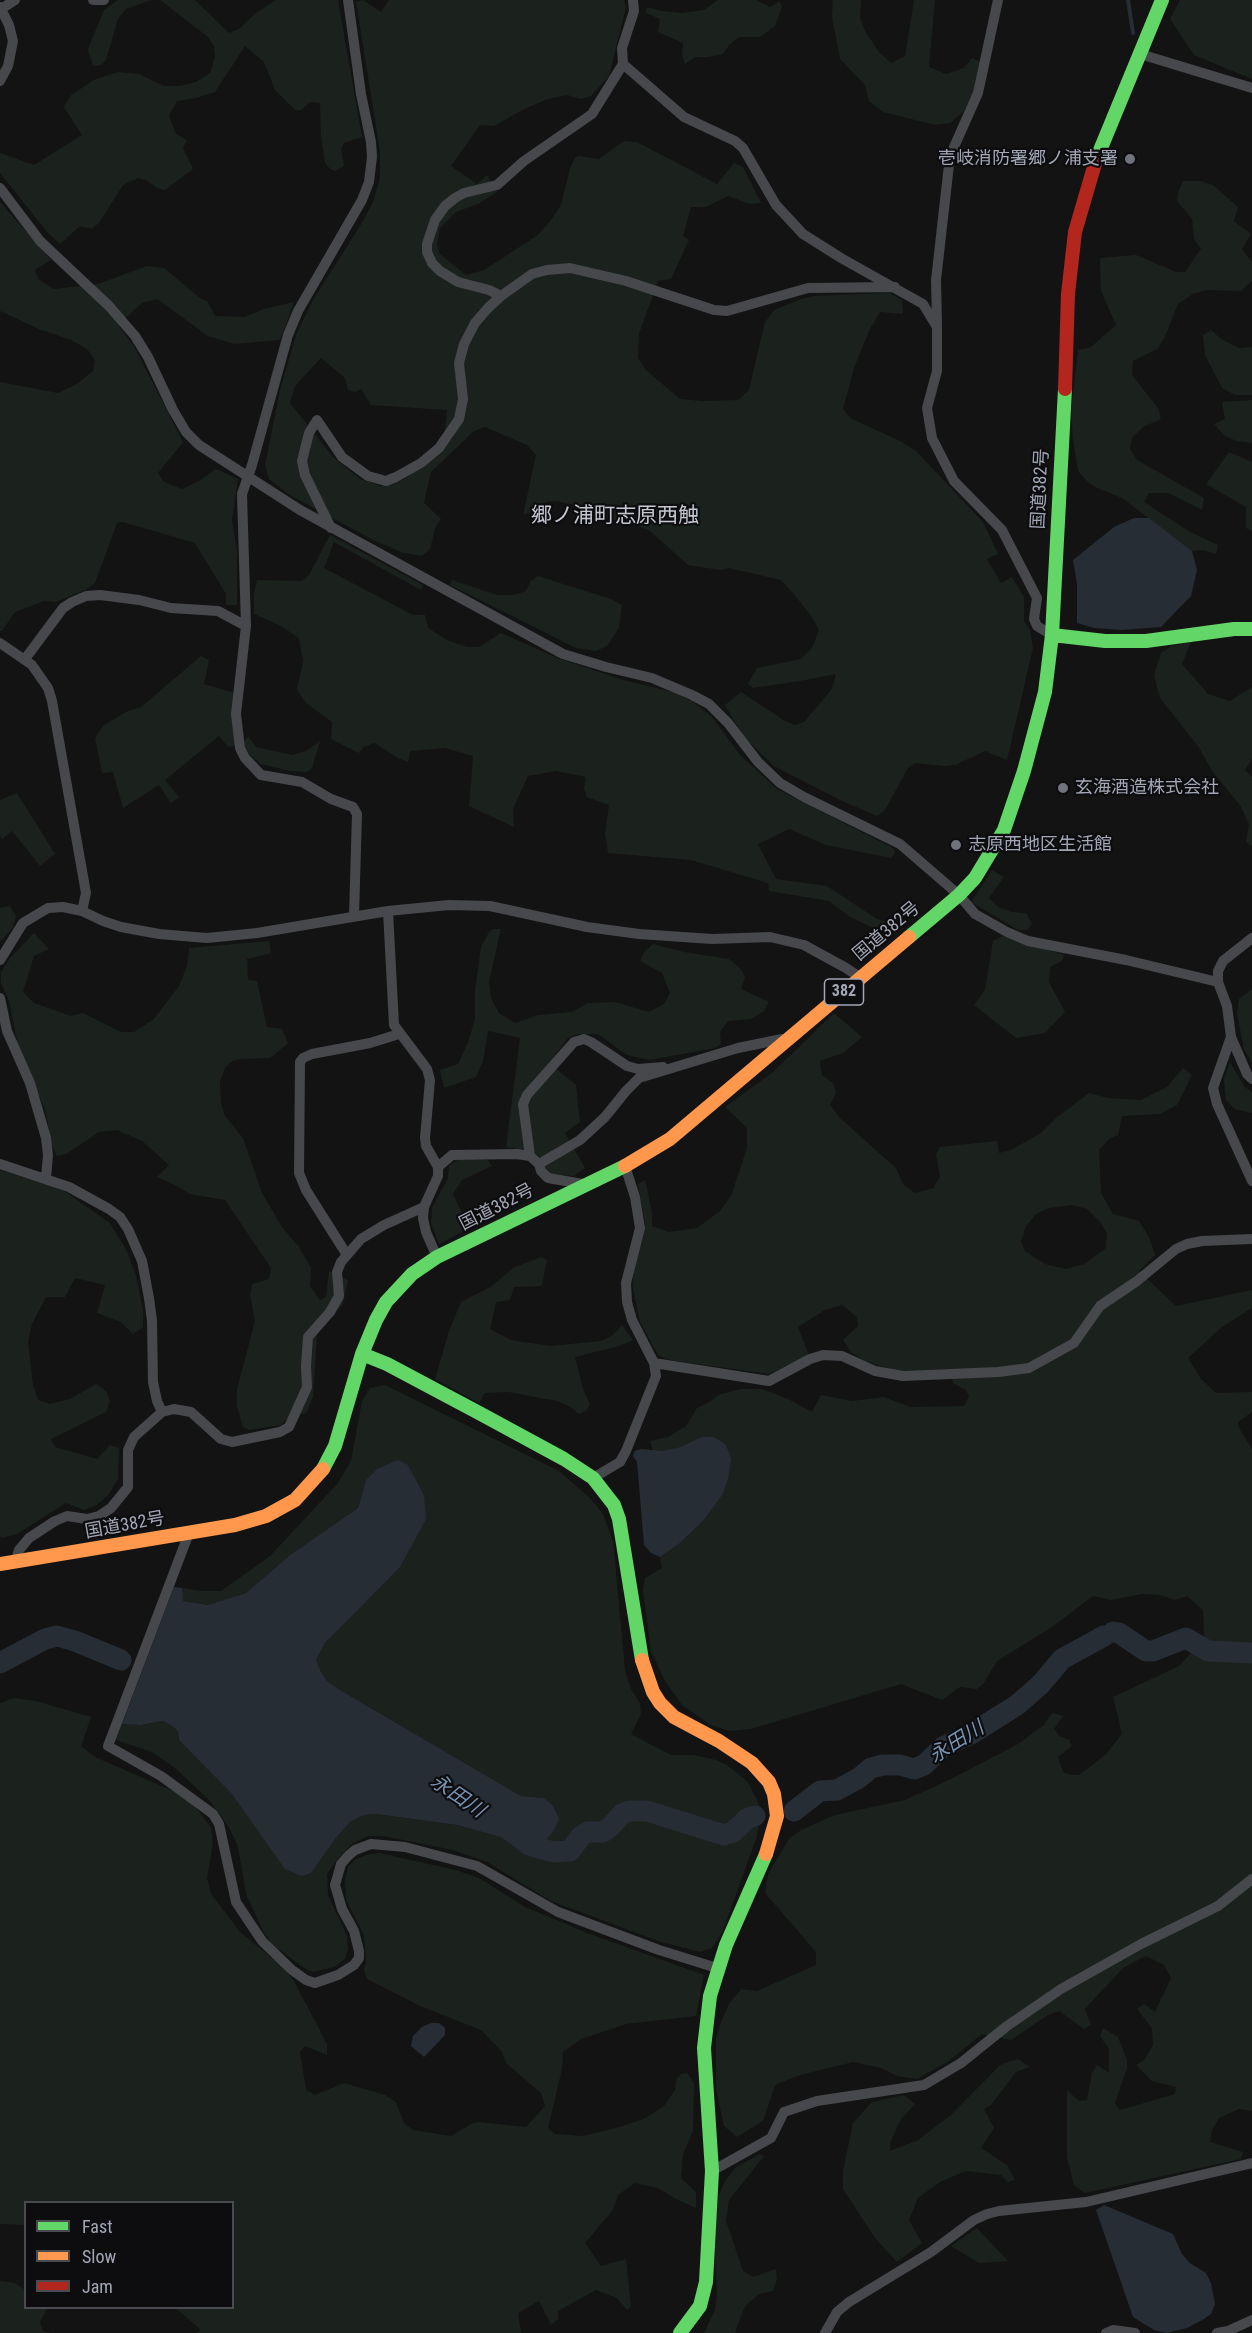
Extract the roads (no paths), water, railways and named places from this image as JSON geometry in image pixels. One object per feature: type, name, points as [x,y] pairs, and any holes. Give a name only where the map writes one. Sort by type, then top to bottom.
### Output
[{"type":"main road","name":"国道382号","points":[[0,1564],[235,1525],[282,1509],[306,1491],[319,1476],[335,1446],[362,1354],[376,1320],[386,1302],[412,1274],[437,1257],[626,1166],[670,1139],[958,895],[975,878],[1004,830],[1045,692],[1052,635],[1068,294],[1075,232],[1092,169],[1162,0]]},
{"type":"main road","points":[[1052,635],[1105,641],[1146,641],[1234,629],[1252,629]]},
{"type":"main road","points":[[362,1354],[387,1364],[481,1414],[564,1459],[593,1478],[614,1505],[619,1519],[638,1642],[646,1675],[653,1692],[674,1717],[752,1763],[769,1782],[774,1794],[777,1816],[775,1828],[717,1968],[710,1996],[704,2048],[712,2171],[703,2295],[700,2306],[680,2333]]},
{"type":"street","points":[[0,81],[8,66],[13,41],[1,8],[15,0]]},
{"type":"street","points":[[93,0],[104,0]]},
{"type":"street","points":[[348,0],[361,94],[371,142],[369,182],[363,200],[288,335],[242,494],[246,626],[236,714],[240,748],[245,758],[261,775],[302,782],[331,799],[353,807],[357,814],[354,916]]},
{"type":"street","points":[[501,296],[489,290],[472,288],[458,282],[432,263],[427,244],[435,220],[454,198],[497,184],[524,161],[592,114],[623,64],[622,48],[634,11],[633,0]]},
{"type":"street","points":[[998,0],[978,93],[950,156],[936,280],[937,371],[927,408],[932,438],[954,481],[1002,530],[1037,598],[1034,619],[1037,626],[1052,635]]},
{"type":"street","points":[[1140,54],[1252,88]]},
{"type":"street","points":[[623,64],[684,117],[735,141],[743,148],[776,205],[803,234],[923,304],[937,327]]},
{"type":"street","points":[[0,188],[40,241],[109,306],[135,336],[186,432],[199,445],[332,528],[562,654],[652,678],[709,704],[728,723],[758,762],[780,783],[900,844],[958,895],[975,914],[1007,932],[1028,941],[1126,960],[1218,982]]},
{"type":"street","points":[[332,528],[304,475],[302,461],[309,433],[317,420],[342,457],[368,476],[386,481],[421,463],[439,448],[459,419],[463,399],[459,363],[464,344],[475,323],[501,296],[532,274],[570,268],[626,281],[714,310],[727,311],[808,288],[895,287]]},
{"type":"street","points":[[25,659],[63,609],[72,602],[86,597],[100,595],[139,600],[171,608],[218,611],[246,626]]},
{"type":"street","points":[[0,643],[25,659],[40,674],[52,701],[86,894],[82,911]]},
{"type":"street","points":[[0,960],[23,923],[39,911],[48,908],[63,907],[82,911],[121,927],[200,938],[257,933],[388,911],[449,905],[490,906],[588,927],[639,933],[712,939],[770,937],[804,945],[861,978]]},
{"type":"street","points":[[388,911],[394,1025],[428,1068],[430,1092],[425,1138],[426,1146],[438,1167],[438,1176],[424,1207],[423,1218],[426,1232],[437,1257]]},
{"type":"street","points":[[1252,939],[1223,962],[1218,972],[1218,982],[1227,1006],[1231,1037],[1252,1079]]},
{"type":"street","points":[[0,998],[7,1031],[30,1083],[46,1138],[48,1155],[46,1178]]},
{"type":"street","points":[[347,1255],[306,1190],[299,1173],[300,1062],[312,1054],[399,1034]]},
{"type":"street","points":[[539,1164],[580,1140],[605,1117],[639,1078],[708,1059],[738,1048],[790,1037]]},
{"type":"street","points":[[1231,1037],[1213,1088],[1217,1104],[1252,1181]]},
{"type":"street","points":[[530,1156],[523,1104],[527,1095],[574,1042],[584,1039],[627,1066],[638,1069],[680,1065]]},
{"type":"street","points":[[438,1167],[452,1155],[517,1154],[530,1156],[539,1164],[548,1178],[585,1184]]},
{"type":"street","points":[[0,1164],[69,1187],[120,1217],[134,1240],[142,1261],[153,1321],[153,1382],[162,1412]]},
{"type":"street","points":[[593,1478],[620,1462],[656,1376],[654,1363],[632,1320],[627,1302],[626,1282],[640,1228],[635,1197],[626,1166]]},
{"type":"street","points":[[16,1560],[19,1550],[29,1538],[55,1521],[67,1516],[87,1519],[99,1516],[111,1508],[128,1487],[128,1450],[134,1437],[162,1412],[174,1409],[191,1412],[221,1439],[232,1442],[280,1432],[289,1427],[307,1387],[308,1337],[330,1312],[339,1296],[337,1272],[347,1255],[361,1239],[384,1225],[424,1207]]},
{"type":"street","points":[[654,1363],[769,1381],[810,1359],[823,1355],[842,1356],[875,1371],[903,1376],[998,1372],[1029,1368],[1074,1343],[1100,1306],[1137,1281],[1176,1250],[1187,1244],[1202,1241],[1252,1239]]},
{"type":"street","points":[[189,1533],[108,1746],[161,1776],[213,1814],[219,1824],[236,1902],[262,1941],[292,1970],[306,1980],[315,1983],[338,1975],[354,1965],[359,1951],[354,1931],[342,1910],[335,1885],[341,1864],[348,1856],[355,1850],[371,1844],[405,1847],[477,1866],[558,1912],[659,1950],[717,1968]]},
{"type":"street","points":[[712,2171],[771,2138],[784,2112],[817,2101],[924,2085],[940,2076],[1061,1989],[1141,1944],[1218,1906],[1252,1879]]},
{"type":"street","points":[[825,2333],[837,2312],[849,2302],[931,2252],[974,2220],[987,2214],[1086,2202],[1252,2163]]},
{"type":"street","points":[[1217,2333],[1228,2331],[1252,2320]]},
{"type":"street","points":[[1106,2333],[1113,2330],[1134,2333]]},
{"type":"water","points":[[1134,518],[1149,518],[1192,551],[1197,570],[1191,596],[1161,627],[1121,630],[1094,628],[1077,623],[1077,584],[1073,560],[1114,527]]},
{"type":"water","points":[[702,1437],[714,1437],[726,1445],[731,1459],[728,1479],[722,1495],[704,1520],[680,1543],[660,1557],[651,1553],[644,1545],[637,1462],[633,1456],[635,1451],[641,1449],[662,1451],[680,1447]]},
{"type":"water","points":[[398,1460],[408,1465],[424,1495],[426,1519],[400,1567],[325,1643],[316,1660],[320,1670],[327,1681],[340,1690],[521,1796],[544,1798],[553,1806],[559,1819],[553,1832],[542,1843],[529,1845],[457,1825],[376,1814],[364,1815],[350,1822],[311,1873],[302,1876],[285,1869],[232,1794],[179,1740],[178,1731],[171,1725],[163,1721],[141,1725],[122,1724],[174,1587],[182,1588],[183,1601],[208,1605],[246,1593],[290,1555],[358,1508],[366,1480],[377,1469]]},
{"type":"water","points":[[431,2023],[439,2023],[445,2028],[445,2035],[424,2057],[411,2046],[413,2036],[422,2027]]},
{"type":"water","points":[[1104,2205],[1173,2234],[1182,2254],[1190,2263],[1206,2273],[1211,2283],[1215,2304],[1211,2314],[1187,2328],[1167,2333],[1154,2330],[1133,2317],[1096,2210]]},
{"type":"waterway","points":[[1128,0],[1133,33]]},
{"type":"waterway","name":"永田川","points":[[1113,1632],[1119,1633],[1146,1651],[1153,1651],[1186,1638],[1208,1651],[1252,1653]]},
{"type":"waterway","name":"永田川","points":[[0,1663],[45,1639],[57,1636],[121,1660]]},
{"type":"waterway","name":"永田川","points":[[794,1811],[820,1791],[837,1790],[859,1778],[871,1768],[900,1765],[914,1769],[924,1765],[943,1747],[971,1734],[1017,1705],[1040,1685],[1062,1659],[1104,1636]]},
{"type":"waterway","name":"永田川","points":[[508,1829],[529,1845],[553,1852],[570,1851],[581,1836],[588,1832],[603,1832],[622,1814],[629,1811],[647,1811],[724,1835],[733,1832],[748,1818],[755,1816]]},
{"type":"place","name":"壱岐消防署郷ノ浦支署","points":[[1130,159]]},
{"type":"place","name":"玄海酒造株式会社","points":[[1063,788]]},
{"type":"place","name":"志原西地区生活館","points":[[956,845]]},
{"type":"district","name":"郷ノ浦町志原西触","points":[[615,517]]}]
